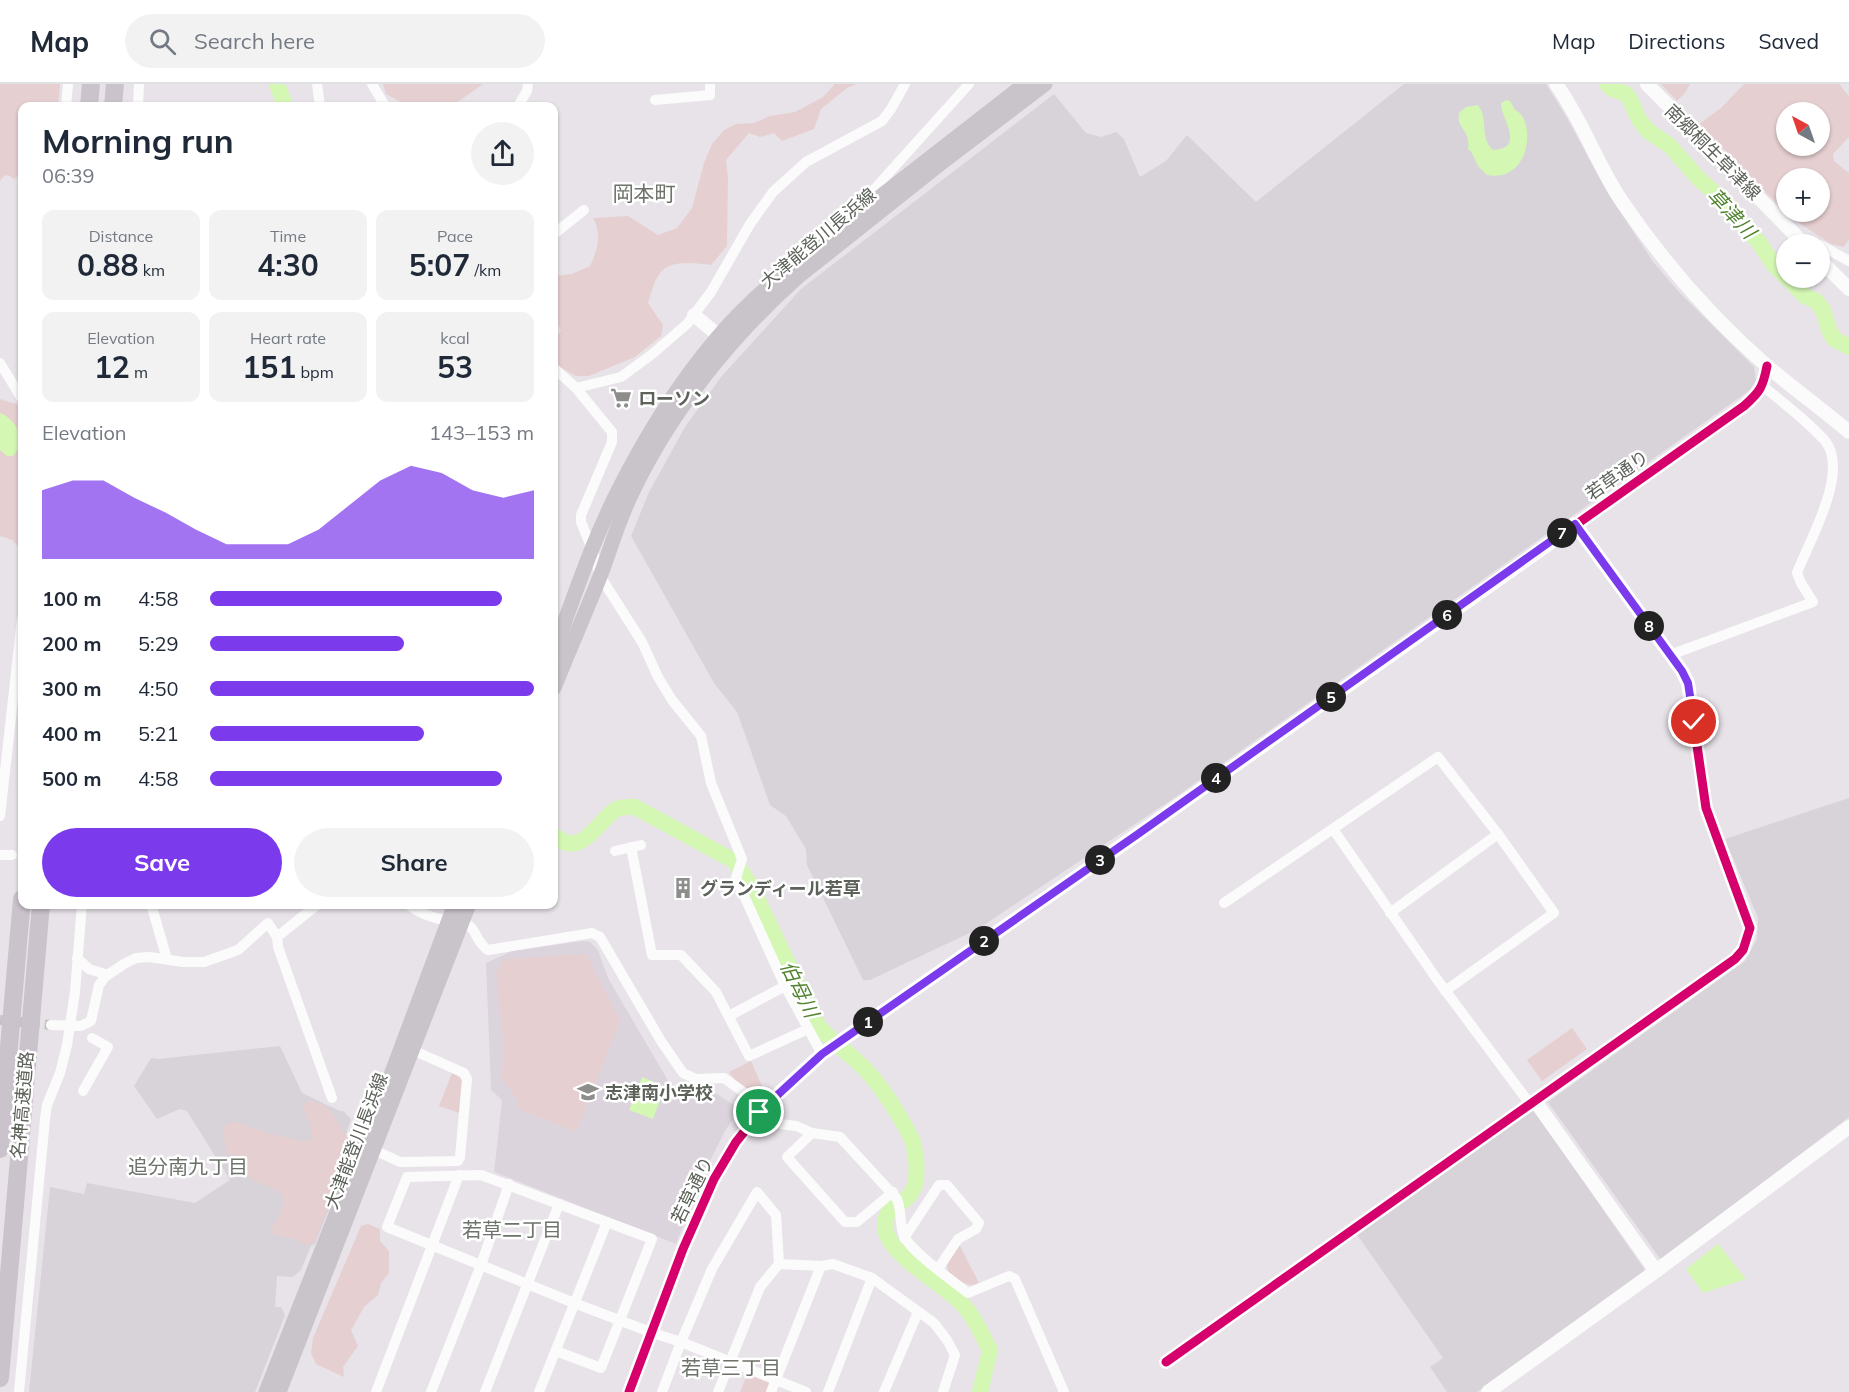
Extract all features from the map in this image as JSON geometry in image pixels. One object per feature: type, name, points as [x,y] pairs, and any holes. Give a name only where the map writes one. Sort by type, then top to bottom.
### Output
[{"type":"highway","points":[[89,102],[91,84]]},
{"type":"highway","points":[[113,102],[115,84]]},
{"type":"highway","name":"名神高速道路","points":[[0,1149],[21,909]]},
{"type":"highway","name":"名神高速道路","points":[[0,1378],[40,909]]},
{"type":"main road","name":"大津能登川長浜線","points":[[558,640],[592,549],[618,491],[645,442],[683,382],[719,336],[796,262],[1025,84]]},
{"type":"main road","name":"大津能登川長浜線","points":[[558,678],[632,493],[662,438],[696,388],[730,346],[799,276],[1045,84]]},
{"type":"main road","name":"大津能登川長浜線","points":[[455,909],[456,921]]},
{"type":"main road","name":"大津能登川長浜線","points":[[266,1392],[407,1048],[456,921],[465,909]]},
{"type":"main road","name":"大津能登川長浜線","points":[[279,1392],[374,1150],[407,1048]]},
{"type":"street","points":[[66,102],[68,84]]},
{"type":"street","points":[[138,102],[139,84]]},
{"type":"street","points":[[317,84],[319,102]]},
{"type":"street","points":[[372,84],[383,102]]},
{"type":"street","points":[[521,102],[527,92],[528,84]]},
{"type":"street","points":[[655,100],[710,95],[710,84]]},
{"type":"street","points":[[576,388],[621,377],[687,324],[711,292],[750,224],[773,192],[806,162],[882,121],[905,84]]},
{"type":"street","points":[[868,206],[869,195],[969,84]]},
{"type":"street","points":[[1556,84],[1579,120],[1605,173],[1622,201],[1658,251],[1696,297],[1767,366],[1849,432]]},
{"type":"street","name":"南郷桐生草津線","points":[[1647,84],[1794,234]]},
{"type":"street","points":[[558,231],[584,210]]},
{"type":"street","points":[[1830,251],[1849,261]]},
{"type":"street","points":[[1830,270],[1849,289]]},
{"type":"street","points":[[694,315],[719,336]]},
{"type":"street","points":[[0,363],[18,392]]},
{"type":"street","points":[[1670,655],[1813,602],[1797,573],[1832,496],[1834,460],[1827,442],[1763,386],[1767,366]]},
{"type":"street","points":[[558,372],[576,388],[612,432],[612,442],[581,515],[584,532],[600,576],[642,642],[658,677],[672,700],[701,736],[711,783],[742,859],[736,878],[785,986],[808,1029],[831,1047]]},
{"type":"street","name":"若草通り","points":[[629,1392],[683,1249],[714,1179],[736,1142],[762,1109],[831,1047],[1129,840],[1744,406],[1758,394],[1763,386]]},
{"type":"street","points":[[1166,1362],[1735,959],[1749,938],[1748,919],[1706,808],[1688,683],[1682,671],[1575,524]]},
{"type":"street","points":[[0,816],[18,655]]},
{"type":"street","points":[[1224,903],[1438,757],[1498,834],[1554,913],[1445,991]]},
{"type":"street","points":[[1333,829],[1445,991],[1532,1102],[1656,1271]]},
{"type":"street","points":[[1390,913],[1498,834]]},
{"type":"street","points":[[615,850],[636,846],[652,955],[681,955],[716,992],[750,1056],[808,1029]]},
{"type":"street","points":[[0,855],[12,855]]},
{"type":"street","points":[[19,1392],[47,1105],[64,1060],[70,1026],[82,909]]},
{"type":"street","points":[[152,909],[167,959]]},
{"type":"street","points":[[277,937],[312,909]]},
{"type":"street","points":[[413,909],[416,912],[456,921],[473,929],[480,945],[488,950],[592,933],[600,937],[661,1041],[683,1073],[696,1079],[724,1078],[762,1109],[772,1123],[796,1126],[812,1133],[840,1137],[897,1200],[904,1238],[969,1293],[1009,1276],[1015,1279],[1064,1392]]},
{"type":"street","points":[[51,1025],[81,1026],[91,1021],[94,1015],[97,990],[108,975],[136,958],[195,963],[238,950],[268,923],[277,937],[278,947],[332,1098]]},
{"type":"street","points":[[77,958],[89,969],[108,975]]},
{"type":"street","points":[[729,1016],[785,986]]},
{"type":"street","points":[[82,1091],[108,1047],[92,1038]]},
{"type":"street","points":[[374,1150],[400,1162],[458,1161],[460,1157],[467,1079],[464,1073],[407,1048]]},
{"type":"street","points":[[1488,1392],[1656,1271],[1849,1127]]},
{"type":"street","points":[[812,1133],[786,1157],[845,1222],[857,1222],[897,1200]]},
{"type":"street","points":[[376,1392],[459,1175]]},
{"type":"street","points":[[556,1351],[601,1368],[620,1320],[652,1239],[482,1175],[407,1177],[387,1227],[574,1303],[620,1320],[653,1333],[681,1342],[806,1392]]},
{"type":"street","points":[[431,1392],[481,1265],[509,1184]]},
{"type":"street","points":[[904,1238],[939,1185],[947,1185],[979,1223],[976,1229],[958,1239],[938,1269]]},
{"type":"street","points":[[662,1392],[712,1269],[757,1192],[776,1215],[778,1264],[760,1287],[718,1392]]},
{"type":"street","points":[[485,1392],[560,1204]]},
{"type":"street","points":[[539,1392],[607,1222]]},
{"type":"street","points":[[778,1264],[821,1266],[833,1264],[872,1278],[934,1323],[955,1355],[943,1392]]},
{"type":"street","points":[[771,1392],[821,1266]]},
{"type":"street","points":[[828,1392],[872,1278]]},
{"type":"street","points":[[884,1392],[918,1312]]},
{"type":"shaded area","points":[[0,84],[60,84],[58,102],[18,102],[18,176],[14,179],[8,175],[4,176],[0,181]]},
{"type":"shaded area","points":[[383,84],[483,84],[457,102],[401,102],[386,94]]},
{"type":"shaded area","points":[[835,84],[856,84],[847,88],[821,109],[814,129],[782,141],[774,133],[760,137],[749,133],[726,160],[727,246],[711,265],[682,263],[668,267],[658,276],[648,303],[663,325],[661,336],[635,357],[589,376],[576,376],[558,367],[558,334],[561,331],[558,324],[558,276],[572,274],[590,266],[598,242],[593,218],[628,216],[658,235],[677,228],[692,208],[704,163],[712,144],[724,130],[736,124],[754,123],[770,116],[795,112],[823,97]]},
{"type":"shaded area","points":[[1404,84],[1546,84],[1607,192],[1654,263],[1678,291],[1754,367],[1756,380],[1750,390],[1174,798],[978,929],[870,980],[863,980],[807,865],[806,849],[786,816],[770,805],[737,712],[714,683],[631,536],[649,492],[685,427],[721,377],[801,289],[1054,94],[1086,133],[1101,137],[1116,132],[1124,139],[1140,177],[1166,161],[1187,135],[1256,202]]},
{"type":"shaded area","points":[[1661,84],[1690,84],[1677,101]]},
{"type":"shaded area","points":[[1744,84],[1839,84],[1849,96],[1849,137],[1833,154],[1834,161],[1849,173],[1849,239],[1844,247],[1830,243],[1830,234],[1816,234],[1798,222],[1830,222],[1830,168],[1776,168],[1776,203],[1699,124],[1721,108]]},
{"type":"shaded area","points":[[1506,100],[1510,101],[1515,110],[1522,115],[1526,125],[1526,148],[1521,160],[1513,169],[1502,175],[1487,175],[1468,150],[1467,137],[1460,123],[1459,113],[1466,107],[1478,105],[1483,116],[1489,145],[1493,150],[1503,148],[1508,144],[1510,138],[1501,103]]},
{"type":"shaded area","points":[[0,399],[18,405],[18,546],[12,540],[0,536]]},
{"type":"shaded area","points":[[0,413],[11,420],[15,426],[18,432],[18,447],[13,456],[7,456],[0,450]]},
{"type":"shaded area","points":[[1849,798],[1849,1117],[1661,1260],[1548,1102],[1745,961],[1757,939],[1758,918],[1725,839]]},
{"type":"shaded area","name":"志津南小学校","points":[[590,942],[598,950],[608,978],[670,1084],[686,1094],[706,1091],[717,1094],[740,1109],[725,1131],[701,1179],[676,1244],[494,1172],[502,1100],[491,1090],[486,963],[512,951]]},
{"type":"shaded area","points":[[586,954],[620,1021],[576,1132],[517,1108],[519,1102],[500,1076],[505,1058],[496,973],[504,959]]},
{"type":"shaded area","points":[[1572,1028],[1587,1049],[1542,1081],[1527,1060]]},
{"type":"shaded area","points":[[280,1046],[302,1093],[343,1111],[351,1119],[346,1134],[353,1149],[315,1244],[311,1246],[301,1270],[293,1277],[277,1276],[275,1307],[281,1307],[285,1315],[255,1392],[29,1392],[50,1187],[84,1194],[87,1183],[195,1203],[230,1180],[187,1111],[180,1109],[157,1119],[134,1086],[151,1058]]},
{"type":"shaded area","points":[[751,1061],[765,1093],[762,1096],[744,1087],[729,1072]]},
{"type":"shaded area","points":[[452,1073],[462,1080],[464,1085],[462,1114],[439,1106]]},
{"type":"shaded area","points":[[642,1077],[659,1084],[657,1090],[663,1093],[653,1119],[629,1110]]},
{"type":"shaded area","points":[[307,1101],[321,1103],[331,1112],[350,1141],[352,1155],[324,1216],[315,1242],[305,1245],[296,1239],[273,1235],[272,1228],[281,1212],[283,1197],[275,1189],[249,1177],[227,1152],[223,1133],[226,1124],[237,1122],[266,1133],[308,1142],[312,1137],[311,1126],[303,1107]]},
{"type":"shaded area","points":[[1534,1110],[1647,1273],[1477,1392],[1447,1392],[1430,1367],[1443,1358],[1356,1233]]},
{"type":"shaded area","points":[[368,1224],[380,1229],[380,1241],[389,1251],[389,1273],[381,1283],[378,1295],[364,1307],[351,1330],[358,1346],[343,1367],[344,1377],[316,1364],[311,1353],[313,1338],[361,1226]]},
{"type":"shaded area","points":[[959,1244],[979,1283],[975,1285],[967,1284],[948,1272],[947,1263]]},
{"type":"shaded area","points":[[1718,1244],[1746,1279],[1703,1293],[1686,1269]]},
{"type":"shaded area","points":[[749,1370],[775,1381],[771,1392],[740,1392]]},
{"type":"waterway","name":"伯母川","points":[[277,84],[284,102]]},
{"type":"waterway","name":"草津川","points":[[1607,84],[1612,89],[1626,94],[1638,118],[1648,131],[1669,145],[1758,241],[1774,265],[1805,296],[1816,301],[1823,310],[1834,339],[1849,347]]},
{"type":"waterway","name":"伯母川","points":[[558,838],[571,844],[579,842],[593,832],[615,810],[635,807],[734,861],[750,884],[817,1024],[874,1079],[893,1105],[911,1137],[916,1163],[915,1185],[907,1198],[890,1210],[885,1222],[886,1231],[895,1248],[958,1300],[976,1323],[990,1350],[980,1392]]},
{"type":"tunnel","points":[[0,1020],[51,1025]]},
{"type":"cycle path","points":[[629,1392],[683,1249],[714,1179],[736,1142],[764,1107],[822,1054],[1744,406],[1760,389],[1767,366]]},
{"type":"cycle path","points":[[1166,1362],[1735,959],[1743,950],[1750,928],[1706,808],[1688,683],[1682,671],[1575,524]]},
{"type":"place","name":"ローソン","points":[[621,398]]},
{"type":"place","name":"グランディール若草","points":[[683,888]]},
{"type":"place","name":"志津南小学校","points":[[588,1092]]},
{"type":"district","name":"岡本町","points":[[644,193]]},
{"type":"district","name":"追分南九丁目","points":[[188,1166]]},
{"type":"district","name":"若草二丁目","points":[[512,1229]]},
{"type":"district","name":"若草三丁目","points":[[731,1367]]},
{"type":"route","points":[[759,1112],[822,1054],[1138,834],[1575,524],[1682,671],[1688,683],[1694,722]]}]
